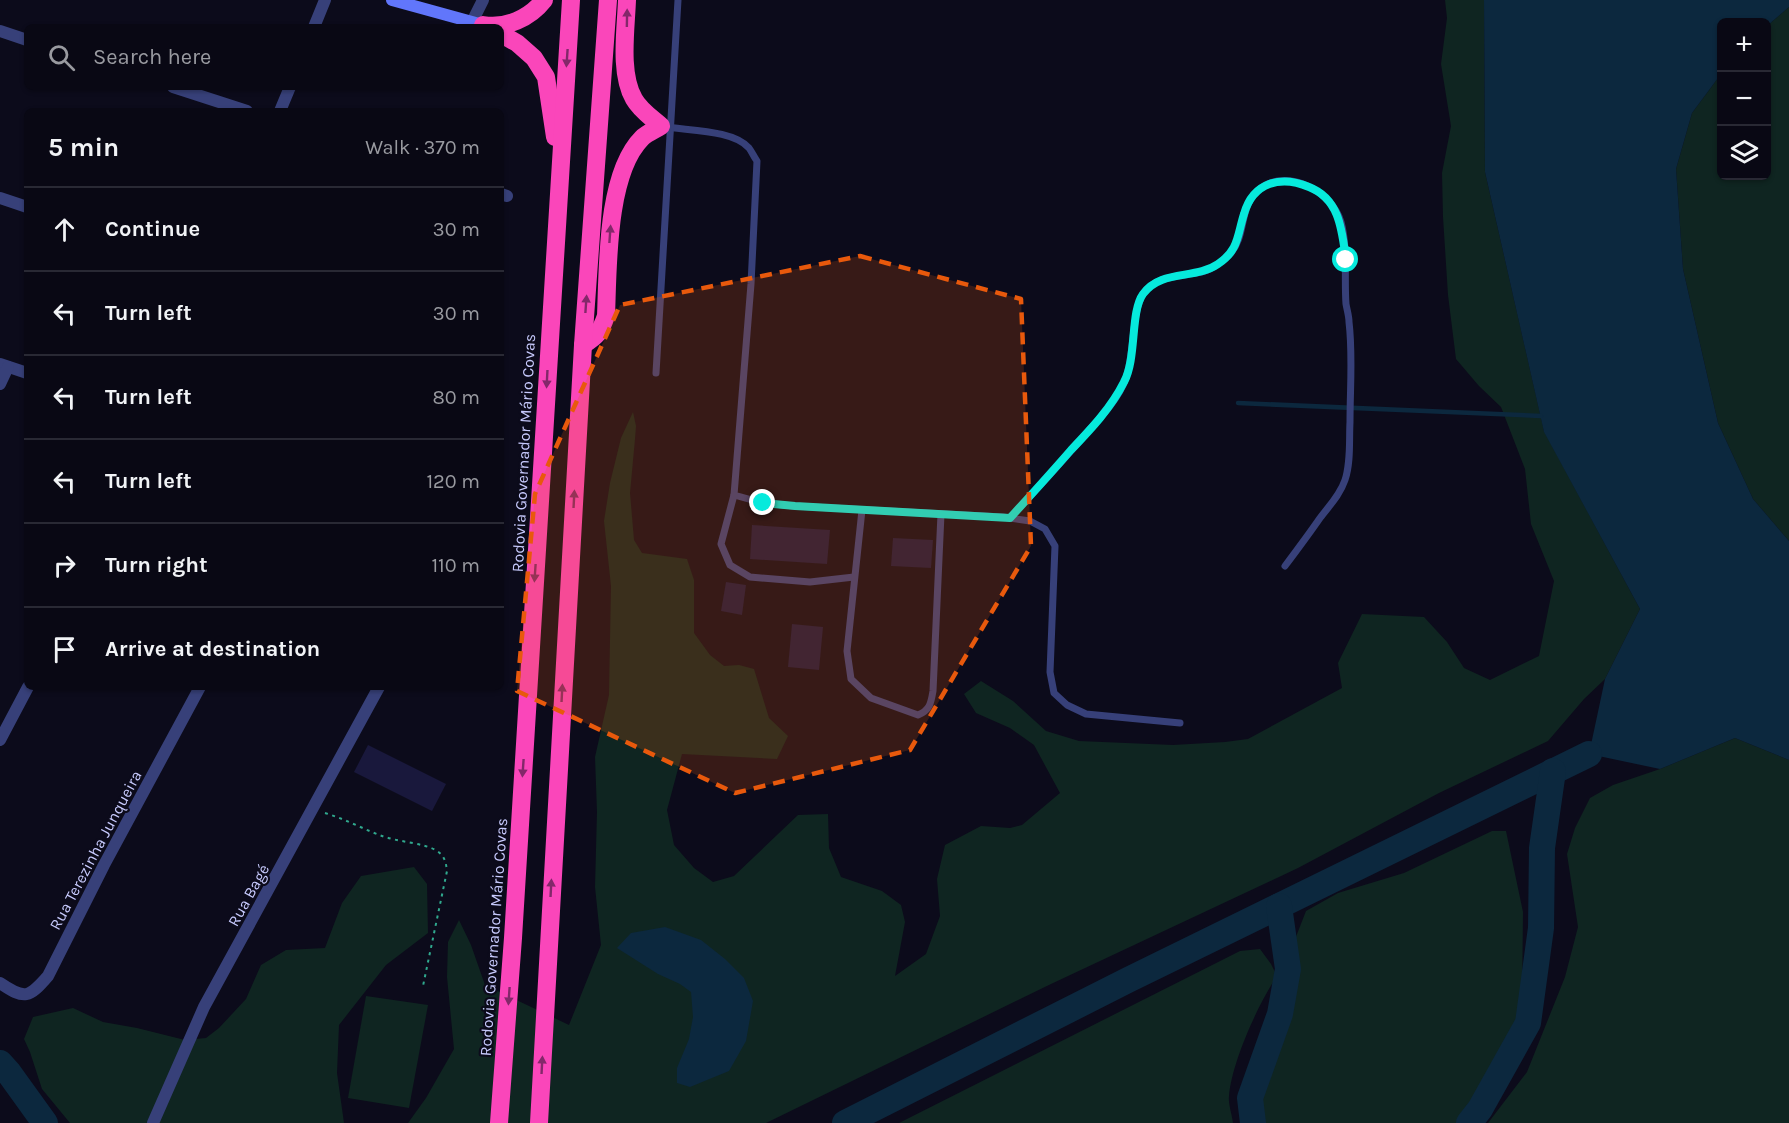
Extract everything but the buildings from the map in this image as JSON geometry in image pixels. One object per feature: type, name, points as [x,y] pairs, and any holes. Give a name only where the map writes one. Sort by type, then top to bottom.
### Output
[{"type":"highway","points":[[504,24],[526,17],[544,0]]},
{"type":"highway","name":"Rodovia Governador Mário Covas","points":[[499,1123],[513,938],[571,0]]},
{"type":"highway","points":[[539,1123],[583,345],[608,0]]},
{"type":"highway","points":[[583,345],[597,336],[606,316],[611,219],[618,183],[631,153],[642,138],[666,127],[643,110],[630,91],[625,70],[627,0]]},
{"type":"highway","points":[[504,36],[517,43],[534,58],[546,77],[560,167]]},
{"type":"main road","points":[[392,0],[481,24]]},
{"type":"street","points":[[315,24],[325,0]]},
{"type":"street","points":[[481,24],[483,0]]},
{"type":"street","points":[[0,31],[24,39]]},
{"type":"street","points":[[181,90],[238,108]]},
{"type":"street","points":[[281,108],[289,90]]},
{"type":"street","points":[[0,198],[24,206]]},
{"type":"street","points":[[0,384],[4,366],[24,372]]},
{"type":"street","points":[[0,740],[26,690]]},
{"type":"street","name":"Rua Terezinha Junqueira","points":[[0,983],[16,994],[30,994],[48,976],[104,865],[198,690]]},
{"type":"street","name":"Rua Bagé","points":[[153,1123],[204,1007],[378,690]]},
{"type":"lane","points":[[656,373],[666,127],[678,0]]},
{"type":"lane","points":[[666,127],[713,132],[731,137],[749,147],[757,161],[751,284],[734,495],[721,544],[730,565],[750,578],[810,582],[854,577]]},
{"type":"lane","points":[[1010,518],[1110,406],[1126,380],[1142,295],[1152,284],[1165,278],[1206,271],[1218,264],[1232,252],[1239,238],[1244,212],[1251,198],[1264,186],[1276,181],[1294,181],[1312,188],[1329,201],[1341,221],[1346,260],[1346,304],[1350,332],[1349,462],[1345,481],[1338,495],[1285,566]]},
{"type":"lane","points":[[734,495],[763,503],[795,506],[1030,521],[1045,529],[1055,546],[1050,672],[1054,693],[1067,705],[1086,714],[1180,723]]},
{"type":"lane","points":[[862,510],[847,651],[851,679],[871,698],[918,715],[925,712],[931,705],[933,691],[941,514]]},
{"type":"path","points":[[314,809],[345,819],[383,837],[430,847],[444,858],[447,871],[423,986]]},
{"type":"highlighted area","points":[[860,256],[1021,299],[1031,546],[910,750],[735,793],[517,691],[535,494],[620,305]]},
{"type":"green space","points":[[1445,0],[1484,0],[1485,172],[1544,431],[1640,609],[1605,679],[1584,699],[1548,741],[1439,793],[1298,868],[1051,984],[766,1123],[408,1123],[426,1098],[454,1049],[447,977],[448,942],[459,920],[471,945],[485,985],[569,1025],[601,945],[595,887],[597,812],[595,757],[609,695],[611,586],[604,521],[621,438],[633,412],[636,426],[630,493],[634,540],[642,553],[687,559],[694,580],[694,633],[710,655],[724,666],[739,665],[754,669],[769,718],[788,736],[777,759],[682,754],[667,810],[674,845],[694,868],[713,882],[734,876],[798,815],[828,814],[829,848],[841,877],[882,891],[901,905],[905,922],[895,976],[926,954],[940,916],[937,879],[945,845],[981,826],[1010,828],[1022,825],[1060,793],[1034,745],[1010,728],[976,713],[964,694],[981,681],[1013,701],[1046,731],[1079,741],[1173,745],[1248,739],[1342,688],[1338,663],[1362,614],[1424,617],[1447,642],[1464,668],[1490,680],[1539,656],[1554,581],[1531,524],[1525,469],[1501,407],[1456,359],[1448,295],[1443,217],[1442,173],[1451,126],[1441,64],[1447,18]]},
{"type":"green space","points":[[1789,7],[1789,541],[1753,499],[1718,423],[1683,269],[1676,169],[1692,113],[1717,79],[1717,180],[1771,180],[1771,23]]},
{"type":"green space","points":[[1735,738],[1789,760],[1789,1123],[1488,1123],[1527,1072],[1565,977],[1578,927],[1567,854],[1575,828],[1590,798],[1613,785],[1660,769]]},
{"type":"green space","points":[[1492,831],[1506,831],[1523,912],[1522,1002],[1511,1037],[1481,1094],[1460,1123],[1262,1123],[1258,1099],[1267,1070],[1290,1019],[1296,981],[1292,947],[1306,911],[1338,893],[1404,873]]},
{"type":"green space","points":[[414,867],[427,884],[428,933],[386,965],[339,1025],[337,1073],[344,1123],[70,1123],[42,1089],[24,1039],[33,1017],[73,1008],[103,1022],[185,1040],[206,1038],[219,1028],[246,999],[261,965],[286,950],[325,948],[342,903],[361,876]]},
{"type":"green space","points":[[1260,949],[1277,976],[1254,1017],[1240,1050],[1229,1099],[1233,1123],[899,1123],[1240,951]]},
{"type":"green space","points":[[366,996],[428,1005],[409,1108],[348,1098]]},
{"type":"water","points":[[1484,0],[1789,0],[1789,7],[1771,23],[1771,18],[1717,18],[1717,79],[1692,113],[1676,169],[1683,269],[1718,423],[1753,499],[1789,541],[1789,760],[1735,738],[1660,769],[1589,754],[1605,679],[1640,609],[1544,432],[1485,172]]},
{"type":"water","points":[[665,927],[701,940],[725,959],[744,978],[753,1001],[746,1041],[729,1071],[690,1087],[677,1083],[677,1068],[689,1039],[693,1017],[691,992],[617,948],[631,933]]},
{"type":"waterway","points":[[1238,403],[1541,416]]},
{"type":"waterway","points":[[845,1123],[1128,980],[1589,754]]},
{"type":"waterway","points":[[1469,1123],[1480,1109],[1528,1023],[1541,928],[1542,848],[1553,771]]},
{"type":"waterway","points":[[1253,1123],[1250,1098],[1280,1014],[1288,969],[1279,906]]},
{"type":"waterway","points":[[0,1063],[45,1123]]},
{"type":"route","points":[[763,503],[1010,518],[1110,406],[1126,380],[1142,295],[1152,284],[1165,278],[1206,271],[1232,252],[1239,238],[1244,212],[1251,198],[1264,186],[1276,181],[1294,181],[1312,188],[1329,201],[1341,221],[1346,260]]}]
